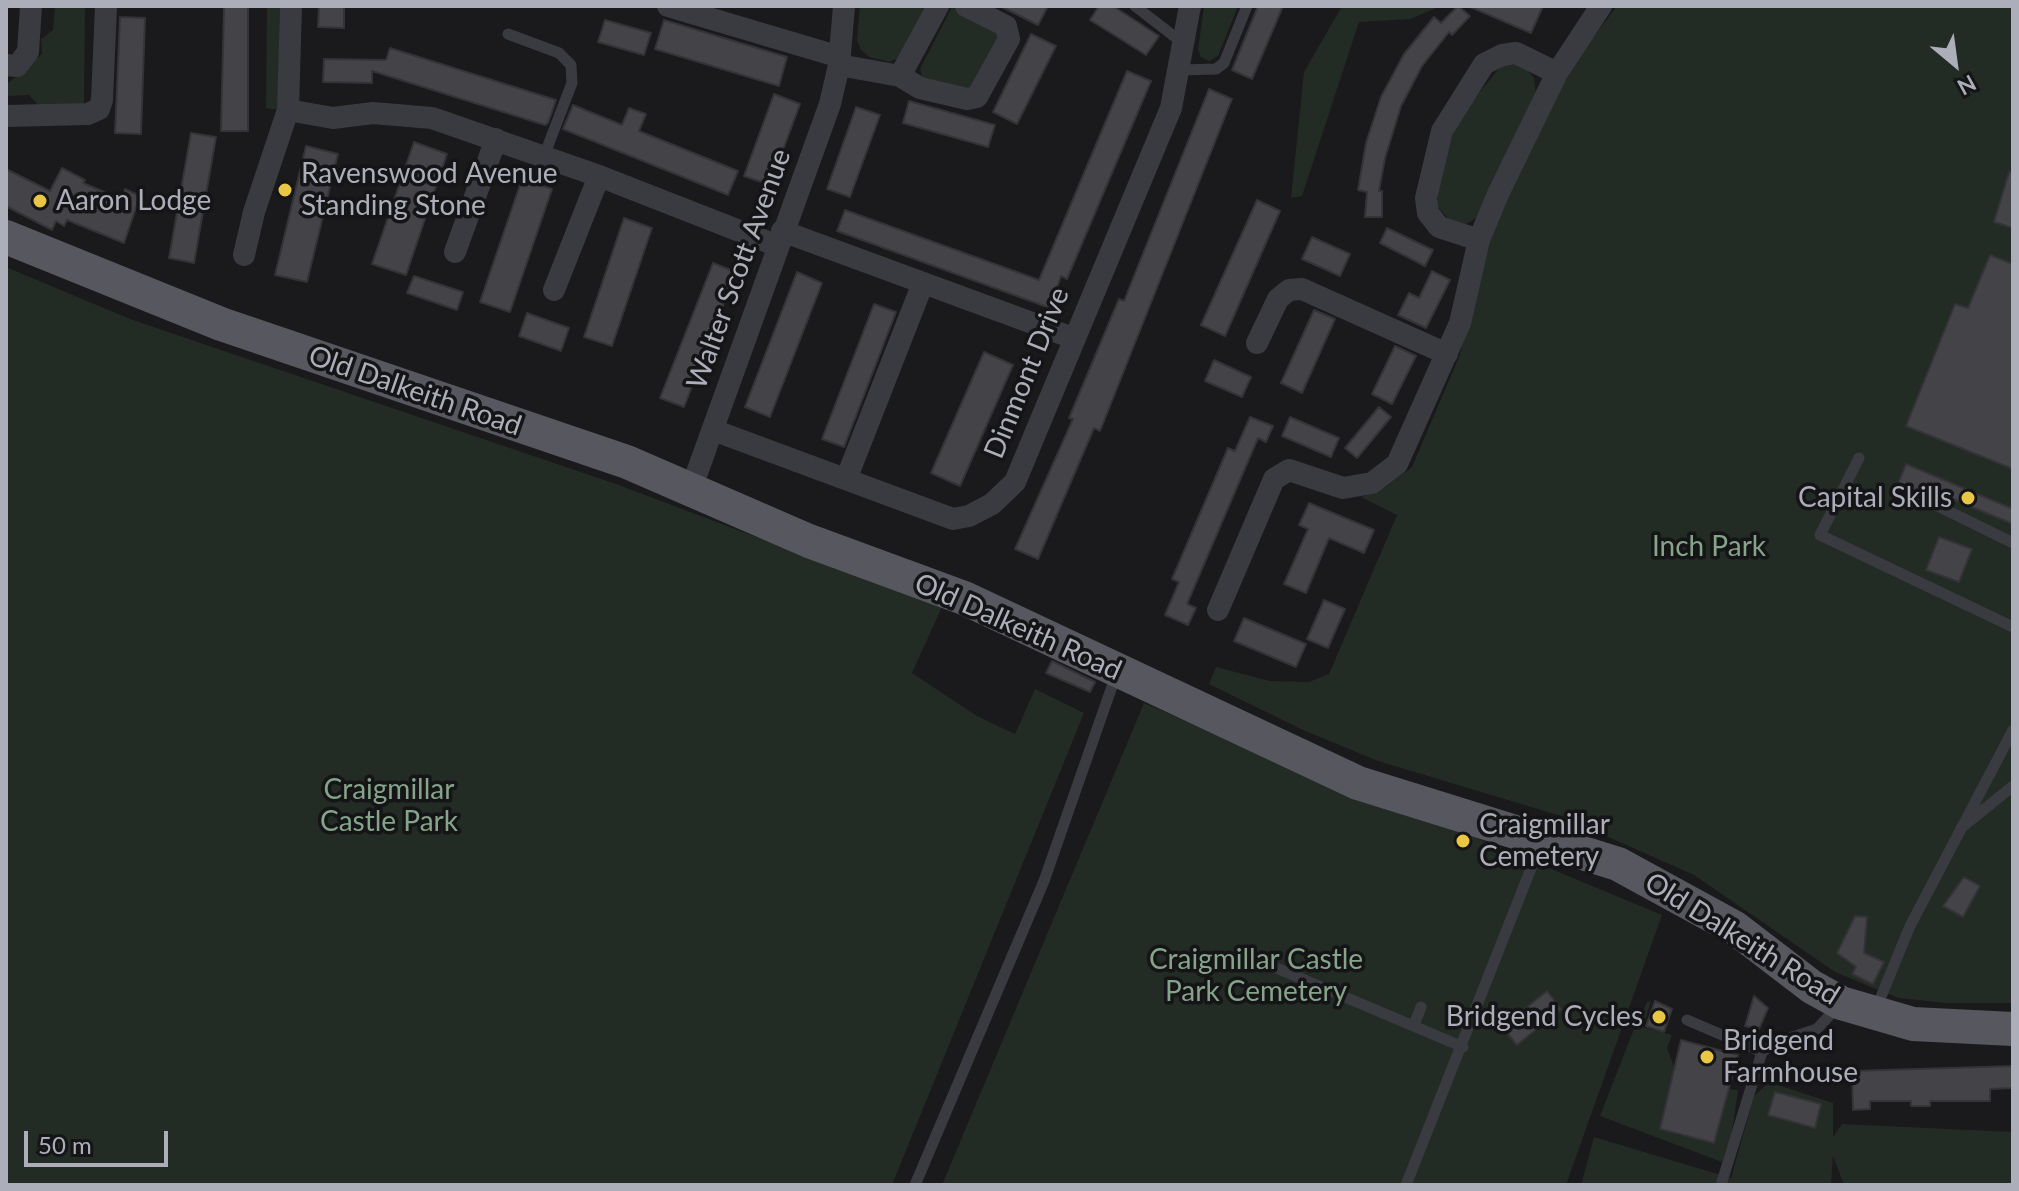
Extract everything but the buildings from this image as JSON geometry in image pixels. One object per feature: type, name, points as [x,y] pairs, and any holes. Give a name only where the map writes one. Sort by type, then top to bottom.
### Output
[{"type":"main road","name":"Old Dalkeith Road","points":[[6,237],[221,324],[627,462],[690,492],[964,598],[1358,783],[1618,864],[1681,895],[1735,928],[1812,987],[1841,1003],[1873,1015],[1913,1024],[2013,1029]]},
{"type":"street","points":[[6,65],[17,66],[28,52],[31,6]]},
{"type":"street","points":[[6,116],[88,114],[99,109],[106,6]]},
{"type":"street","points":[[244,255],[254,212],[288,110],[291,6]]},
{"type":"street","points":[[668,6],[840,61],[900,76],[920,88],[967,99],[977,97],[1009,39],[1006,26],[966,6]]},
{"type":"street","name":"Walter Scott Avenue","points":[[690,492],[830,104],[840,61],[844,6]]},
{"type":"street","points":[[900,76],[938,6]]},
{"type":"street","name":"Dinmont Drive","points":[[713,430],[847,477],[953,519],[969,516],[992,504],[1015,482],[1171,108],[1190,6]]},
{"type":"street","points":[[1218,610],[1274,479],[1289,470],[1343,488],[1372,483],[1397,464],[1460,323],[1479,240],[1530,123],[1557,73],[1601,6]]},
{"type":"street","points":[[1479,240],[1439,227],[1428,213],[1426,198],[1442,131],[1484,64],[1502,55],[1516,53],[1557,73]]},
{"type":"street","points":[[288,110],[333,118],[407,114],[496,139],[780,238],[923,283],[1073,338]]},
{"type":"street","points":[[455,252],[496,139]]},
{"type":"street","points":[[554,290],[599,176]]},
{"type":"street","points":[[847,477],[923,283]]},
{"type":"street","points":[[1258,343],[1278,299],[1289,290],[1302,289],[1447,354]]},
{"type":"lane","points":[[1135,6],[1184,44]]},
{"type":"lane","points":[[1180,70],[1216,69],[1224,63],[1247,6]]},
{"type":"lane","points":[[508,34],[559,53],[571,65],[572,83],[544,156]]},
{"type":"lane","points":[[1859,458],[1820,535],[2013,627]]},
{"type":"lane","points":[[1936,505],[2013,543]]},
{"type":"lane","points":[[915,1185],[1044,881],[1107,694],[1118,671]]},
{"type":"lane","points":[[1873,1015],[1910,926],[1957,831],[2013,730]]},
{"type":"lane","points":[[1957,831],[2013,786]]},
{"type":"lane","points":[[1406,1185],[1543,840]]},
{"type":"lane","points":[[1241,953],[1463,1047]]},
{"type":"lane","points":[[1721,1185],[1762,1052],[1777,1042],[1817,1029],[1841,1003]]},
{"type":"lane","points":[[1414,1025],[1421,1007]]},
{"type":"lane","points":[[1687,1020],[1762,1052]]},
{"type":"green space","points":[[55,6],[85,6],[84,108],[41,108],[29,95],[6,96],[6,85],[42,54],[41,39],[53,30]]},
{"type":"green space","points":[[267,6],[280,6],[278,110],[266,108]]},
{"type":"green space","points":[[860,6],[921,6],[930,10],[901,57],[890,62],[869,57],[861,50],[857,40]]},
{"type":"green space","points":[[1204,6],[1238,6],[1218,56],[1209,61],[1201,57],[1198,50]]},
{"type":"green space","points":[[1342,6],[1441,6],[1410,19],[1359,22],[1302,196],[1291,198],[1304,72]]},
{"type":"green space","name":"Inch Park","points":[[1617,6],[2013,6],[2013,1003],[1945,1003],[1899,998],[1871,987],[1835,972],[1694,875],[1561,816],[1378,761],[1305,731],[1209,684],[1216,667],[1270,681],[1309,682],[1329,674],[1397,515],[1361,497],[1384,488],[1412,467],[1459,357],[1489,243],[1526,147],[1582,52]]},
{"type":"green space","points":[[952,7],[998,32],[1002,41],[974,90],[923,79],[920,69]]},
{"type":"green space","points":[[1502,65],[1523,65],[1534,78],[1536,94],[1481,215],[1466,224],[1451,222],[1437,206],[1439,167],[1463,112]]},
{"type":"green space","name":"Craigmillar Castle Park","points":[[6,267],[130,319],[616,484],[942,607],[912,673],[977,716],[1015,734],[1035,689],[1084,713],[892,1185],[6,1185]]},
{"type":"green space","name":"Craigmillar Castle Park Cemetery","points":[[1144,703],[1352,792],[1412,811],[1662,915],[1566,1185],[942,1185]]},
{"type":"green space","points":[[1651,1001],[1643,1027],[1672,1035],[1667,1048],[1675,1069],[1660,1129],[1681,1136],[1696,1112],[1726,1089],[1738,1090],[1732,1133],[1722,1162],[1600,1116],[1632,1034],[1647,1002]]},
{"type":"green space","points":[[1769,1082],[1833,1103],[1833,1137],[1842,1124],[2013,1132],[2013,1185],[1844,1185],[1833,1156],[1831,1185],[1581,1185],[1594,1137],[1731,1178],[1754,1096]]},
{"type":"place","name":"Ravenswood Avenue Standing Stone","points":[[285,190]]},
{"type":"place","name":"Aaron Lodge","points":[[40,201]]},
{"type":"place","name":"Capital Skills","points":[[1968,498]]},
{"type":"place","name":"Craigmillar Cemetery","points":[[1463,841]]},
{"type":"place","name":"Bridgend Cycles","points":[[1659,1017]]},
{"type":"place","name":"Bridgend Farmhouse","points":[[1707,1057]]}]
